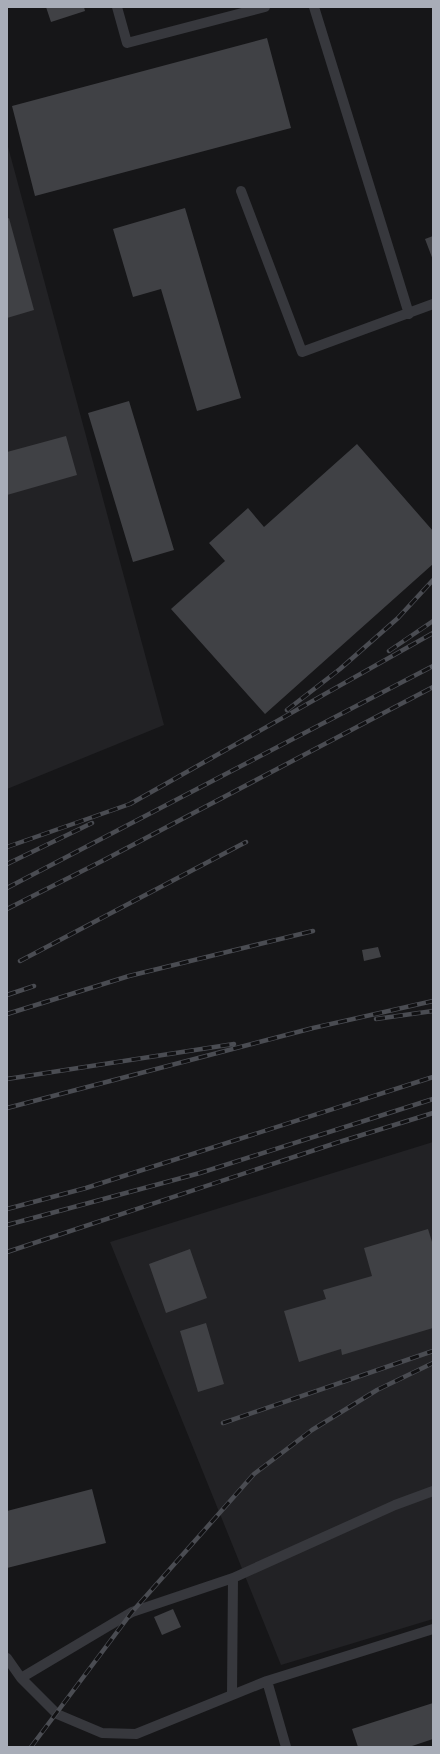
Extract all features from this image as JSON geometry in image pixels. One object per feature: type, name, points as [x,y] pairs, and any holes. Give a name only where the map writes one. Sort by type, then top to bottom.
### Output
[{"type":"lane","points":[[117,7],[127,43],[264,7]]},
{"type":"lane","points":[[314,7],[409,314]]},
{"type":"lane","points":[[241,191],[302,352],[433,304]]},
{"type":"lane","points":[[21,1678],[132,1612],[233,1578],[395,1505],[433,1491]]},
{"type":"lane","points":[[232,1694],[233,1578]]},
{"type":"lane","points":[[7,1658],[21,1678],[57,1714],[102,1733],[136,1734],[267,1680],[433,1629]]},
{"type":"lane","points":[[267,1680],[286,1747]]},
{"type":"shaded area","points":[[7,143],[164,725],[7,789]]},
{"type":"shaded area","points":[[433,1142],[433,1619],[281,1665],[110,1242]]},
{"type":"building","points":[[46,7],[84,7],[85,11],[51,22]]},
{"type":"building","points":[[267,38],[291,128],[35,196],[12,106]]},
{"type":"building","points":[[185,208],[241,398],[197,411],[161,289],[133,297],[113,229]]},
{"type":"building","points":[[9,218],[34,310],[7,318],[7,219]]},
{"type":"building","points":[[433,236],[433,260],[425,239]]},
{"type":"building","points":[[129,401],[174,550],[133,562],[88,413]]},
{"type":"building","points":[[66,436],[77,475],[7,495],[7,452]]},
{"type":"building","points":[[357,444],[433,531],[433,564],[265,714],[171,609],[225,561],[209,543],[248,508],[264,527]]},
{"type":"building","points":[[378,947],[381,957],[364,961],[362,950]]},
{"type":"building","points":[[428,1229],[433,1245],[433,1328],[342,1355],[341,1349],[299,1362],[284,1311],[326,1299],[323,1290],[372,1276],[364,1248]]},
{"type":"building","points":[[190,1249],[207,1298],[166,1313],[149,1264]]},
{"type":"building","points":[[206,1323],[224,1384],[198,1392],[180,1331]]},
{"type":"building","points":[[92,1489],[106,1543],[7,1568],[7,1511]]},
{"type":"building","points":[[173,1609],[181,1627],[162,1635],[154,1617]]},
{"type":"building","points":[[433,1703],[433,1739],[409,1747],[358,1747],[352,1729]]},
{"type":"railway","points":[[287,710],[340,669],[398,618],[433,580]]},
{"type":"railway","points":[[389,651],[433,621]]},
{"type":"railway","points":[[7,847],[130,804],[433,633]]},
{"type":"railway","points":[[7,888],[433,666]]},
{"type":"railway","points":[[7,909],[106,859],[433,687]]},
{"type":"railway","points":[[7,864],[92,823]]},
{"type":"railway","points":[[20,961],[246,842]]},
{"type":"railway","points":[[7,1014],[129,976],[313,931]]},
{"type":"railway","points":[[7,995],[34,986]]},
{"type":"railway","points":[[7,1108],[313,1028],[433,1001]]},
{"type":"railway","points":[[376,1019],[433,1011]]},
{"type":"railway","points":[[7,1079],[234,1044]]},
{"type":"railway","points":[[7,1209],[86,1188],[433,1077]]},
{"type":"railway","points":[[7,1225],[200,1173],[433,1099]]},
{"type":"railway","points":[[7,1252],[336,1143],[433,1113]]},
{"type":"railway","points":[[223,1423],[433,1351]]},
{"type":"railway","points":[[31,1747],[132,1612],[254,1474],[312,1430],[377,1390],[433,1363]]}]
